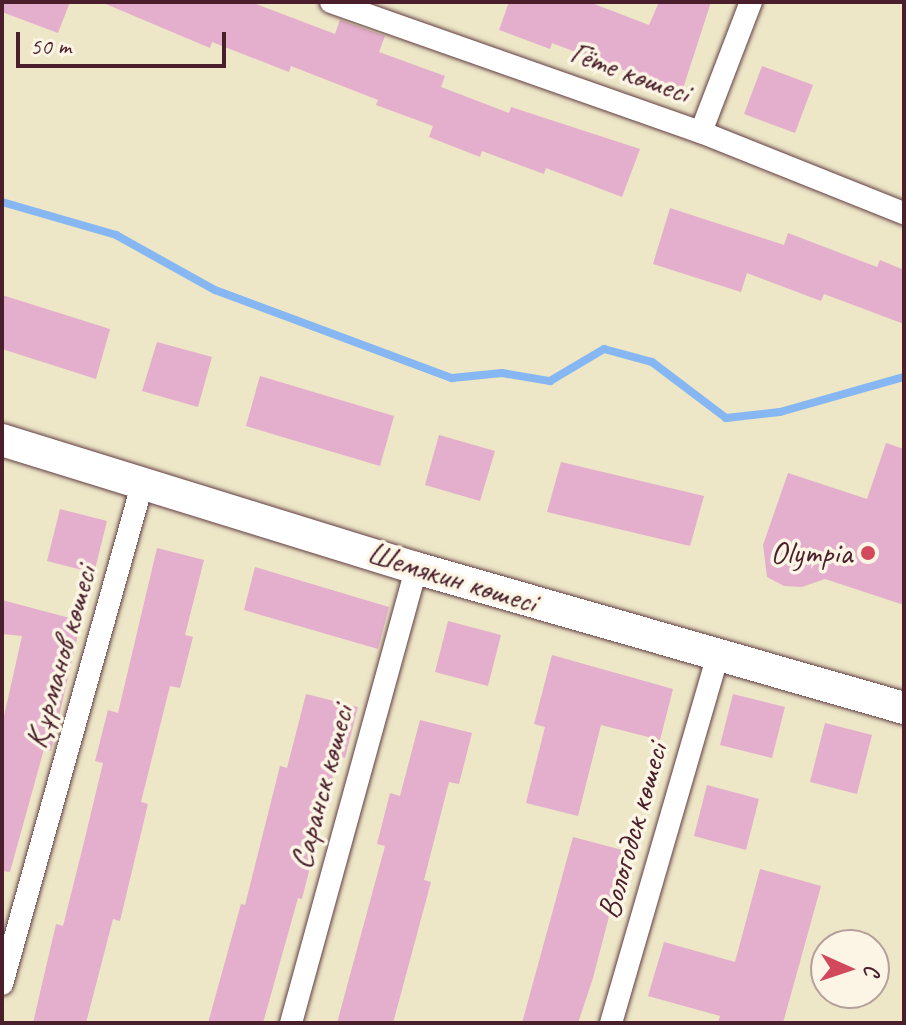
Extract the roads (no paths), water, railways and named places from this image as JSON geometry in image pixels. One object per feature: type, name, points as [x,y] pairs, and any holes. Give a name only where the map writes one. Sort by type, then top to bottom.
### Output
[{"type":"main road","name":"Шемякин көшесі","points":[[2,440],[416,568],[717,657],[904,708]]},
{"type":"street","name":"Гёте көшесі","points":[[331,2],[701,132],[904,213]]},
{"type":"street","points":[[701,132],[751,2]]},
{"type":"street","name":"Құрманов көшесі","points":[[2,984],[142,485]]},
{"type":"street","name":"Саранск көшесі","points":[[291,1023],[416,568]]},
{"type":"street","name":"Вологодск көшесі","points":[[611,1023],[717,657]]},
{"type":"waterway","points":[[2,202],[116,235],[215,290],[452,378],[502,373],[550,381],[604,349],[652,362],[726,418],[780,412],[904,377]]},
{"type":"place","name":"Olympia","points":[[868,553]]}]
